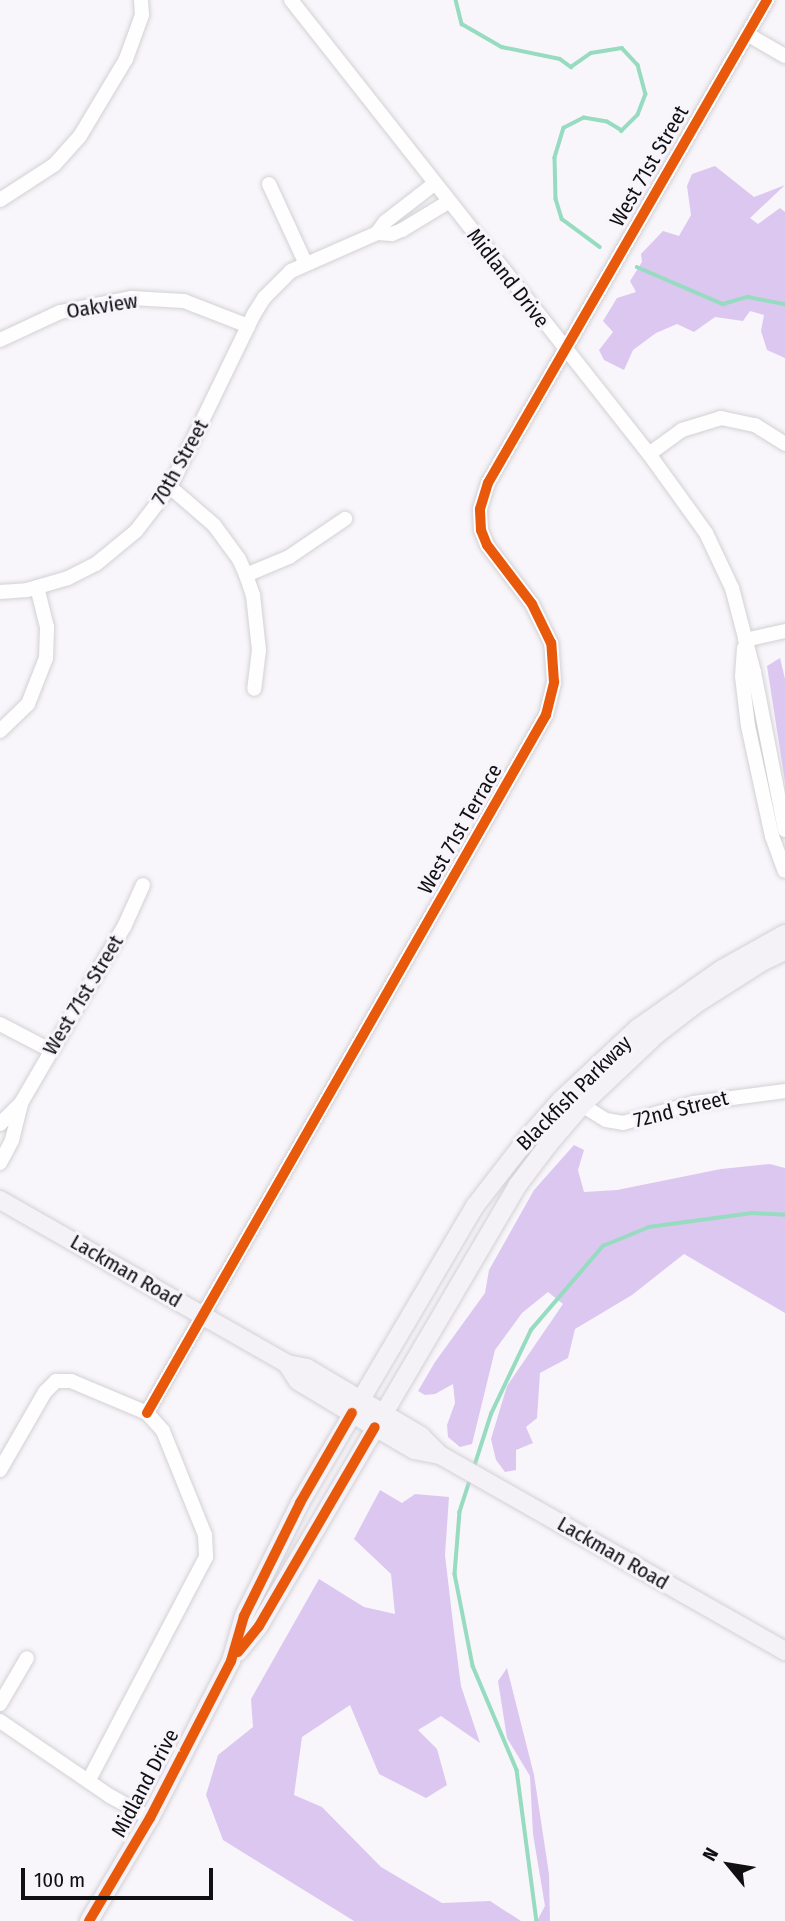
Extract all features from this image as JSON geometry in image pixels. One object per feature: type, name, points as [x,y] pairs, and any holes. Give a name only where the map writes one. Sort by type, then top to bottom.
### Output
[{"type":"main road","name":"Blackfish Parkway","points":[[356,1406],[475,1206],[553,1109],[638,1028],[722,969],[785,934]]},
{"type":"main road","name":"Blackfish Parkway","points":[[379,1421],[517,1186],[582,1105],[657,1034],[696,1004],[760,963],[785,951]]},
{"type":"main road","name":"Lackman Road","points":[[0,1200],[287,1364],[298,1381],[356,1406],[414,1450],[440,1455],[785,1651]]},
{"type":"main road","name":"Midland Drive","points":[[89,1921],[150,1818],[231,1661],[249,1606],[299,1503],[356,1406]]},
{"type":"main road","name":"Midland Drive","points":[[231,1661],[259,1626],[379,1421]]},
{"type":"street","points":[[0,200],[54,166],[80,136],[126,59],[142,15],[141,0]]},
{"type":"street","name":"Midland Drive","points":[[291,0],[649,454],[716,553],[732,588],[754,672],[785,830]]},
{"type":"street","name":"West 71st Street","points":[[565,350],[767,0]]},
{"type":"street","points":[[747,34],[785,56]]},
{"type":"street","points":[[269,184],[305,262]]},
{"type":"street","name":"70th Street","points":[[377,233],[385,222],[434,184]]},
{"type":"street","name":"70th Street","points":[[0,592],[37,587],[68,578],[106,556],[136,531],[170,487],[248,326],[276,284],[305,262],[377,233],[402,230],[449,202]]},
{"type":"street","name":"Oakview","points":[[0,340],[60,312],[131,298],[184,301],[248,326]]},
{"type":"street","name":"West 71st Terrace","points":[[147,1413],[546,715],[554,682],[551,643],[532,604],[487,544],[481,530],[480,509],[488,484],[565,350]]},
{"type":"street","points":[[649,454],[682,430],[721,418],[755,425],[785,444]]},
{"type":"street","points":[[170,487],[214,525],[239,559],[246,575],[253,595],[259,650],[254,689]]},
{"type":"street","points":[[246,575],[289,557],[345,519]]},
{"type":"street","points":[[0,732],[28,704],[46,658],[47,627],[37,587]]},
{"type":"street","points":[[745,640],[785,631]]},
{"type":"street","name":"Midland Drive","points":[[745,640],[742,676],[748,726],[772,836],[785,871]]},
{"type":"street","name":"West 71st Street","points":[[0,1163],[12,1140],[21,1103],[124,927],[143,885]]},
{"type":"street","points":[[0,1024],[50,1050]]},
{"type":"street","name":"72nd Street","points":[[582,1105],[606,1120],[623,1123],[694,1102],[785,1091]]},
{"type":"street","name":"West 71st Street","points":[[0,1124],[21,1103]]},
{"type":"street","points":[[0,1470],[45,1392],[56,1381],[71,1381],[147,1413],[163,1431],[205,1535],[206,1558],[89,1780]]},
{"type":"street","points":[[0,1704],[27,1658]]},
{"type":"street","points":[[0,1721],[150,1818]]},
{"type":"shaded area","points":[[715,166],[754,197],[785,185],[750,218],[758,224],[780,208],[785,212],[785,358],[767,350],[761,331],[764,315],[750,311],[743,321],[715,317],[694,332],[677,324],[656,333],[633,350],[624,370],[604,360],[599,350],[613,332],[603,321],[617,298],[636,292],[630,281],[642,262],[641,254],[663,231],[679,236],[691,215],[687,186],[692,174]]},
{"type":"shaded area","points":[[780,658],[785,679],[785,782],[767,666]]},
{"type":"shaded area","points":[[574,1145],[584,1150],[578,1170],[584,1192],[617,1190],[721,1169],[770,1164],[785,1168],[785,1313],[684,1254],[632,1295],[575,1329],[568,1358],[540,1373],[537,1418],[526,1427],[533,1443],[516,1450],[516,1470],[505,1472],[496,1460],[491,1439],[507,1386],[563,1304],[548,1292],[522,1313],[495,1350],[472,1444],[460,1447],[448,1437],[447,1425],[455,1403],[453,1384],[435,1394],[425,1395],[418,1391],[435,1362],[485,1293],[489,1270],[534,1190]]},
{"type":"shaded area","points":[[380,1490],[402,1503],[415,1494],[449,1497],[445,1555],[454,1632],[461,1686],[480,1743],[441,1716],[418,1730],[437,1749],[447,1785],[426,1798],[379,1774],[350,1705],[302,1737],[294,1795],[322,1807],[381,1867],[442,1903],[490,1901],[521,1921],[354,1921],[223,1840],[206,1795],[218,1755],[253,1727],[251,1699],[319,1579],[364,1607],[395,1614],[391,1574],[354,1539]]},
{"type":"shaded area","points":[[507,1668],[534,1775],[549,1874],[550,1921],[537,1921],[545,1906],[533,1834],[530,1776],[507,1738],[498,1681]]},
{"type":"waterway","points":[[456,0],[462,24],[502,47],[560,59],[571,67],[591,53],[622,48],[638,65],[646,94],[638,115],[622,131],[607,122],[584,118],[564,128],[555,158],[556,199],[562,219],[600,247]]},
{"type":"waterway","points":[[637,267],[723,304],[748,297],[785,304]]},
{"type":"waterway","points":[[474,1467],[491,1414],[531,1330],[603,1246],[649,1227],[752,1213],[785,1215]]},
{"type":"waterway","points":[[471,1478],[460,1512],[455,1574],[473,1666],[517,1770],[537,1921]]},
{"type":"cycle path","points":[[147,1413],[546,715],[554,682],[551,643],[532,604],[487,545],[481,530],[480,509],[488,483],[767,0]]},
{"type":"cycle path","points":[[89,1921],[150,1818],[231,1661],[244,1616],[300,1503],[352,1413]]},
{"type":"cycle path","points":[[238,1652],[259,1626],[375,1427]]}]
